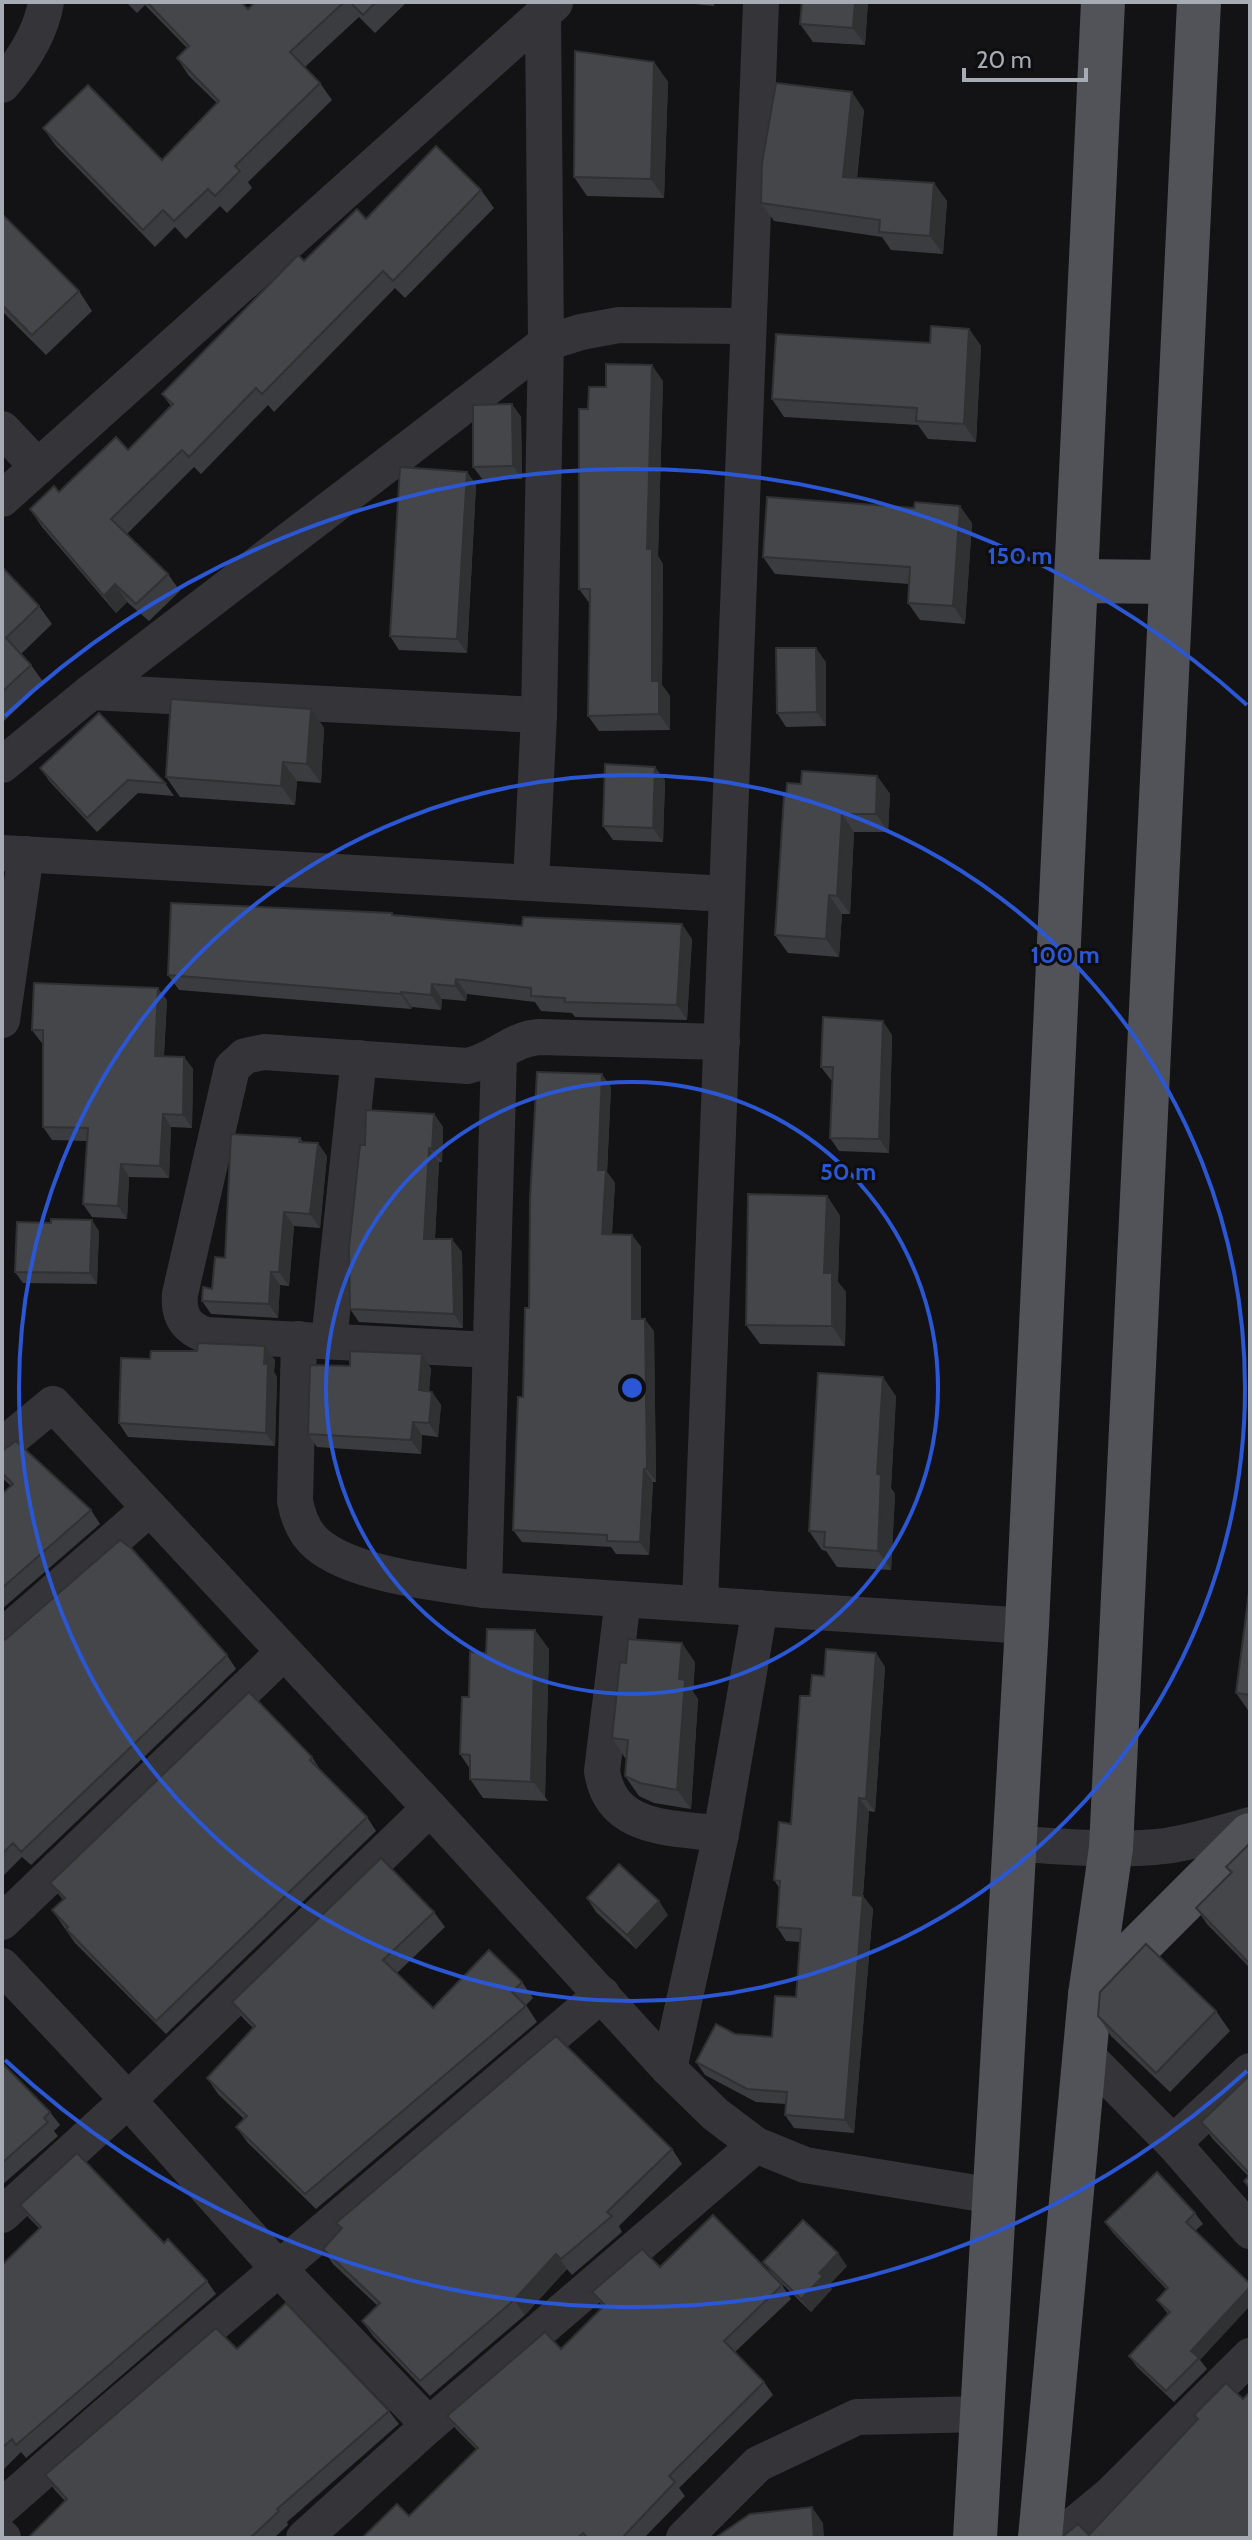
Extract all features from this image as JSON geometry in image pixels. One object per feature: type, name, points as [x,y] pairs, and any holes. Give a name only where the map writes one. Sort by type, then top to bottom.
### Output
[{"type":"main road","points":[[975,2538],[1027,1626],[1103,2]]},
{"type":"main road","points":[[1040,2538],[1090,1995],[1111,1848],[1199,2]]},
{"type":"main road","points":[[1077,581],[1170,582]]},
{"type":"main road","points":[[1090,1995],[1250,1835]]},
{"type":"street","points":[[2,85],[19,65],[44,16],[46,2]]},
{"type":"street","points":[[700,1604],[761,2]]},
{"type":"street","points":[[531,883],[539,715],[550,8]]},
{"type":"street","points":[[2,499],[550,8]]},
{"type":"street","points":[[2,765],[91,692],[546,343],[619,325],[748,326]]},
{"type":"street","points":[[2,429],[38,467]]},
{"type":"street","points":[[91,692],[539,715]]},
{"type":"street","points":[[2,1020],[14,854],[727,894]]},
{"type":"street","points":[[490,1350],[206,1335],[186,1324],[181,1315],[180,1294],[232,1068],[254,1052],[467,1066],[499,1054],[516,1042],[539,1037],[722,1042]]},
{"type":"street","points":[[484,1590],[499,1054]]},
{"type":"street","points":[[359,1058],[314,1340],[295,1501],[304,1529],[316,1543],[331,1554],[362,1566],[403,1577],[484,1590],[1027,1626]]},
{"type":"street","points":[[2,1446],[53,1404],[669,2069],[715,2114],[756,2145],[805,2165],[994,2196]]},
{"type":"street","points":[[2,1637],[150,1508]]},
{"type":"street","points":[[623,1599],[602,1771],[609,1796],[630,1817],[646,1823],[721,1834]]},
{"type":"street","points":[[669,2069],[721,1834],[760,1608]]},
{"type":"street","points":[[2,1922],[284,1652]]},
{"type":"street","points":[[2,2215],[128,2100],[430,1808]]},
{"type":"street","points":[[1014,1844],[1111,1848],[1165,1846],[1250,1825]]},
{"type":"street","points":[[2,1966],[128,2100],[278,2268],[429,2425]]},
{"type":"street","points":[[2,2507],[602,1994]]},
{"type":"street","points":[[1085,2054],[1173,2143],[1250,2231]]},
{"type":"street","points":[[1173,2143],[1250,2071]]},
{"type":"street","points":[[304,2538],[429,2425],[756,2145]]},
{"type":"street","points":[[1058,2538],[1109,2496],[1250,2356]]},
{"type":"street","points":[[684,2538],[758,2464],[857,2417],[982,2414]]},
{"type":"building","points":[[147,2],[241,2],[248,9],[255,2],[344,2],[290,52],[320,83],[235,166],[240,171],[215,196],[208,189],[174,221],[163,210],[143,230],[43,128],[88,85],[162,160],[219,101],[177,58],[189,46]]},
{"type":"building","points":[[350,2],[376,2],[363,15]]},
{"type":"building","points":[[802,2],[855,2],[853,28],[800,24]]},
{"type":"building","points":[[575,51],[654,62],[651,179],[574,177]]},
{"type":"building","points":[[776,83],[852,92],[843,177],[934,183],[930,236],[879,232],[880,220],[761,203],[762,163]]},
{"type":"building","points":[[436,146],[481,190],[393,281],[383,271],[262,394],[256,388],[189,457],[182,450],[111,519],[168,574],[136,604],[115,584],[104,596],[30,509],[54,486],[59,492],[116,437],[128,450],[173,404],[162,394],[298,255],[304,261],[357,209],[366,219]]},
{"type":"building","points":[[2,214],[79,291],[32,335],[2,305]]},
{"type":"building","points":[[931,326],[969,329],[964,424],[916,421],[917,408],[772,399],[776,334],[930,343]]},
{"type":"building","points":[[606,364],[652,365],[647,549],[652,549],[652,681],[659,681],[659,714],[588,716],[590,589],[579,589],[579,409],[588,409],[589,387],[606,387]]},
{"type":"building","points":[[512,404],[513,466],[473,467],[473,405]]},
{"type":"building","points":[[400,467],[467,472],[457,639],[390,636]]},
{"type":"building","points":[[767,497],[914,508],[915,502],[960,506],[953,606],[908,603],[910,567],[763,557]]},
{"type":"building","points":[[2,567],[39,606],[6,638],[31,665],[2,692]]},
{"type":"building","points":[[776,648],[816,648],[817,712],[777,713]]},
{"type":"building","points":[[171,699],[311,709],[307,764],[283,762],[281,786],[166,777]]},
{"type":"building","points":[[99,713],[165,783],[128,780],[87,818],[40,768]]},
{"type":"building","points":[[605,764],[655,767],[653,828],[603,826]]},
{"type":"building","points":[[802,771],[877,776],[876,814],[842,814],[837,896],[829,895],[826,939],[775,935],[784,796],[787,783],[801,784]]},
{"type":"building","points":[[171,903],[392,913],[522,926],[523,917],[682,924],[677,1005],[565,1002],[565,998],[531,996],[531,988],[456,979],[455,986],[432,984],[431,995],[168,975]]},
{"type":"building","points":[[34,983],[158,988],[155,1056],[184,1057],[183,1115],[163,1114],[160,1166],[121,1164],[118,1206],[83,1204],[88,1128],[43,1127],[43,1030],[32,1030]]},
{"type":"building","points":[[823,1017],[883,1021],[879,1139],[830,1138],[833,1067],[821,1067]]},
{"type":"building","points":[[537,1072],[602,1074],[598,1170],[606,1170],[602,1234],[632,1235],[632,1319],[645,1319],[647,1469],[644,1469],[640,1542],[607,1541],[607,1535],[513,1530],[518,1397],[523,1397],[525,1308],[529,1308],[530,1199]]},
{"type":"building","points":[[366,1110],[434,1114],[424,1239],[452,1239],[454,1314],[350,1309],[349,1248],[360,1145],[365,1145]]},
{"type":"building","points":[[231,1134],[300,1138],[299,1142],[318,1143],[310,1214],[284,1212],[279,1272],[271,1272],[269,1304],[202,1301],[203,1287],[212,1289],[215,1257],[225,1258]]},
{"type":"building","points":[[748,1194],[827,1196],[824,1273],[832,1273],[832,1326],[746,1325]]},
{"type":"building","points":[[51,1219],[92,1220],[90,1273],[15,1272],[17,1222],[51,1223]]},
{"type":"building","points":[[198,1343],[265,1346],[264,1364],[268,1364],[266,1433],[119,1423],[121,1358],[150,1359],[151,1351],[197,1351]]},
{"type":"building","points":[[350,1351],[422,1354],[419,1390],[432,1392],[429,1423],[413,1422],[411,1440],[308,1434],[310,1365],[350,1366]]},
{"type":"building","points":[[818,1373],[883,1377],[877,1474],[881,1475],[878,1551],[824,1547],[825,1532],[809,1531]]},
{"type":"building","points":[[16,1441],[91,1510],[2,1588],[2,1494],[13,1484],[2,1473],[2,1451]]},
{"type":"building","points":[[120,1540],[132,1549],[227,1655],[21,1852],[13,1843],[2,1854],[2,1641]]},
{"type":"building","points":[[1250,1584],[1250,1695],[1236,1693]]},
{"type":"building","points":[[487,1629],[535,1630],[531,1779],[534,1782],[470,1779],[470,1755],[460,1754],[462,1697],[469,1697],[470,1652],[486,1653]]},
{"type":"building","points":[[628,1639],[682,1643],[679,1679],[685,1680],[677,1790],[640,1783],[625,1776],[628,1740],[612,1738],[620,1662],[626,1663]]},
{"type":"building","points":[[826,1649],[876,1653],[866,1799],[859,1798],[853,1895],[863,1896],[845,2120],[785,2115],[787,2092],[747,2089],[696,2062],[716,2024],[735,2034],[772,2037],[775,1996],[796,1997],[801,1929],[777,1927],[780,1881],[774,1880],[779,1822],[791,1824],[800,1696],[810,1696],[812,1675],[824,1676]]},
{"type":"building","points":[[249,1692],[367,1817],[156,2021],[66,1929],[68,1927],[52,1910],[65,1898],[50,1883]]},
{"type":"building","points":[[1250,1843],[1250,1964],[1196,1908],[1232,1872],[1226,1867]]},
{"type":"building","points":[[381,1858],[434,1912],[383,1960],[433,2008],[489,1950],[522,1982],[512,1992],[526,2006],[305,2194],[236,2127],[247,2116],[207,2078],[255,2026],[232,2002]]},
{"type":"building","points":[[619,1864],[659,1901],[627,1935],[587,1898]]},
{"type":"building","points":[[1146,1944],[1216,2011],[1156,2073],[1098,2016],[1100,1992]]},
{"type":"building","points":[[556,2036],[672,2149],[607,2212],[612,2216],[561,2259],[556,2254],[514,2300],[420,2381],[362,2321],[380,2303],[323,2249],[342,2228],[336,2223]]},
{"type":"building","points":[[2,2063],[50,2112],[44,2118],[48,2122],[2,2163]]},
{"type":"building","points":[[1250,2075],[1250,2174],[1201,2122]]},
{"type":"building","points":[[77,2153],[164,2243],[168,2239],[207,2281],[16,2445],[12,2439],[2,2448],[2,2265],[41,2227],[20,2205]]},
{"type":"building","points":[[1157,2172],[1195,2213],[1186,2222],[1250,2284],[1191,2351],[1199,2358],[1166,2391],[1129,2356],[1170,2312],[1157,2300],[1168,2288],[1105,2222]]},
{"type":"building","points":[[713,2215],[782,2285],[724,2341],[764,2382],[669,2476],[675,2482],[622,2538],[588,2538],[583,2533],[577,2538],[362,2538],[397,2504],[409,2516],[478,2448],[447,2416],[545,2332],[561,2349],[605,2305],[592,2292],[642,2249],[660,2267]]},
{"type":"building","points":[[803,2220],[838,2253],[819,2273],[823,2276],[801,2299],[763,2262]]},
{"type":"building","points":[[286,2303],[389,2411],[277,2509],[279,2511],[250,2538],[28,2538],[67,2499],[45,2475],[216,2328],[237,2349]]},
{"type":"building","points":[[1226,2383],[1243,2399],[1250,2392],[1250,2538],[1061,2538],[1078,2524],[1089,2535],[1198,2419],[1194,2415]]},
{"type":"building","points":[[812,2507],[814,2538],[715,2538],[750,2514]]}]
